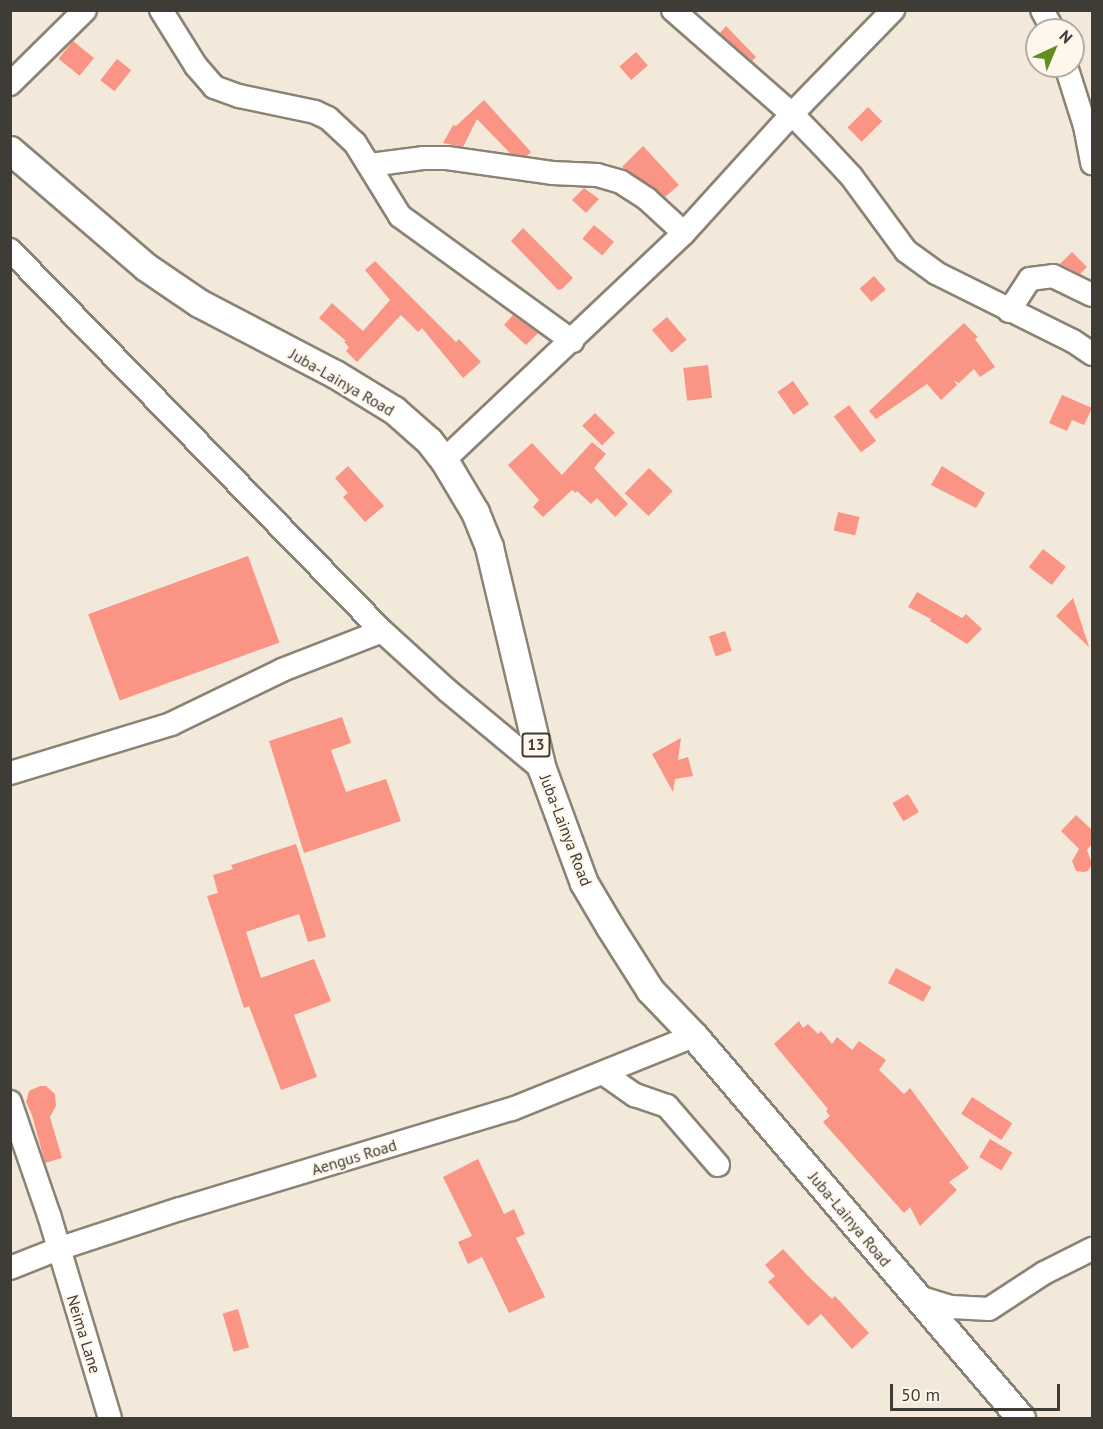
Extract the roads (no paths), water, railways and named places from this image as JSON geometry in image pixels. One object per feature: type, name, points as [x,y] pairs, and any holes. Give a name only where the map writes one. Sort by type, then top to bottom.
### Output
[{"type":"main road","name":"Juba-Lainya Road","points":[[10,150],[147,267],[199,303],[335,374],[393,410],[429,441],[444,460],[475,512],[489,547],[542,769],[560,822],[590,891],[650,990],[694,1036],[1021,1419]]},
{"type":"street","points":[[10,84],[85,10]]},
{"type":"street","points":[[160,10],[196,66],[214,87],[239,96],[315,112],[328,118],[355,143],[400,216],[572,341]]},
{"type":"street","points":[[673,10],[792,114],[851,176],[906,251],[936,273],[1009,312],[1073,341],[1092,354]]},
{"type":"street","points":[[444,460],[684,233],[792,114],[894,10]]},
{"type":"street","points":[[1070,78],[1085,126],[1092,163]]},
{"type":"street","points":[[370,165],[423,158],[447,158],[533,171],[597,175],[621,182],[647,199],[684,233]]},
{"type":"street","points":[[10,250],[382,631],[448,692],[542,769]]},
{"type":"street","points":[[1009,312],[1030,279],[1053,276],[1092,295]]},
{"type":"street","points":[[10,773],[171,724],[282,670],[382,631]]},
{"type":"street","name":"Aengus Road","points":[[10,1268],[58,1249],[180,1209],[512,1109],[694,1036]]},
{"type":"street","points":[[603,1073],[635,1095],[667,1106],[718,1165]]},
{"type":"street","name":"Neima Lane","points":[[10,1101],[110,1419]]},
{"type":"street","points":[[915,1296],[952,1307],[989,1309],[1044,1273],[1092,1249]]}]
